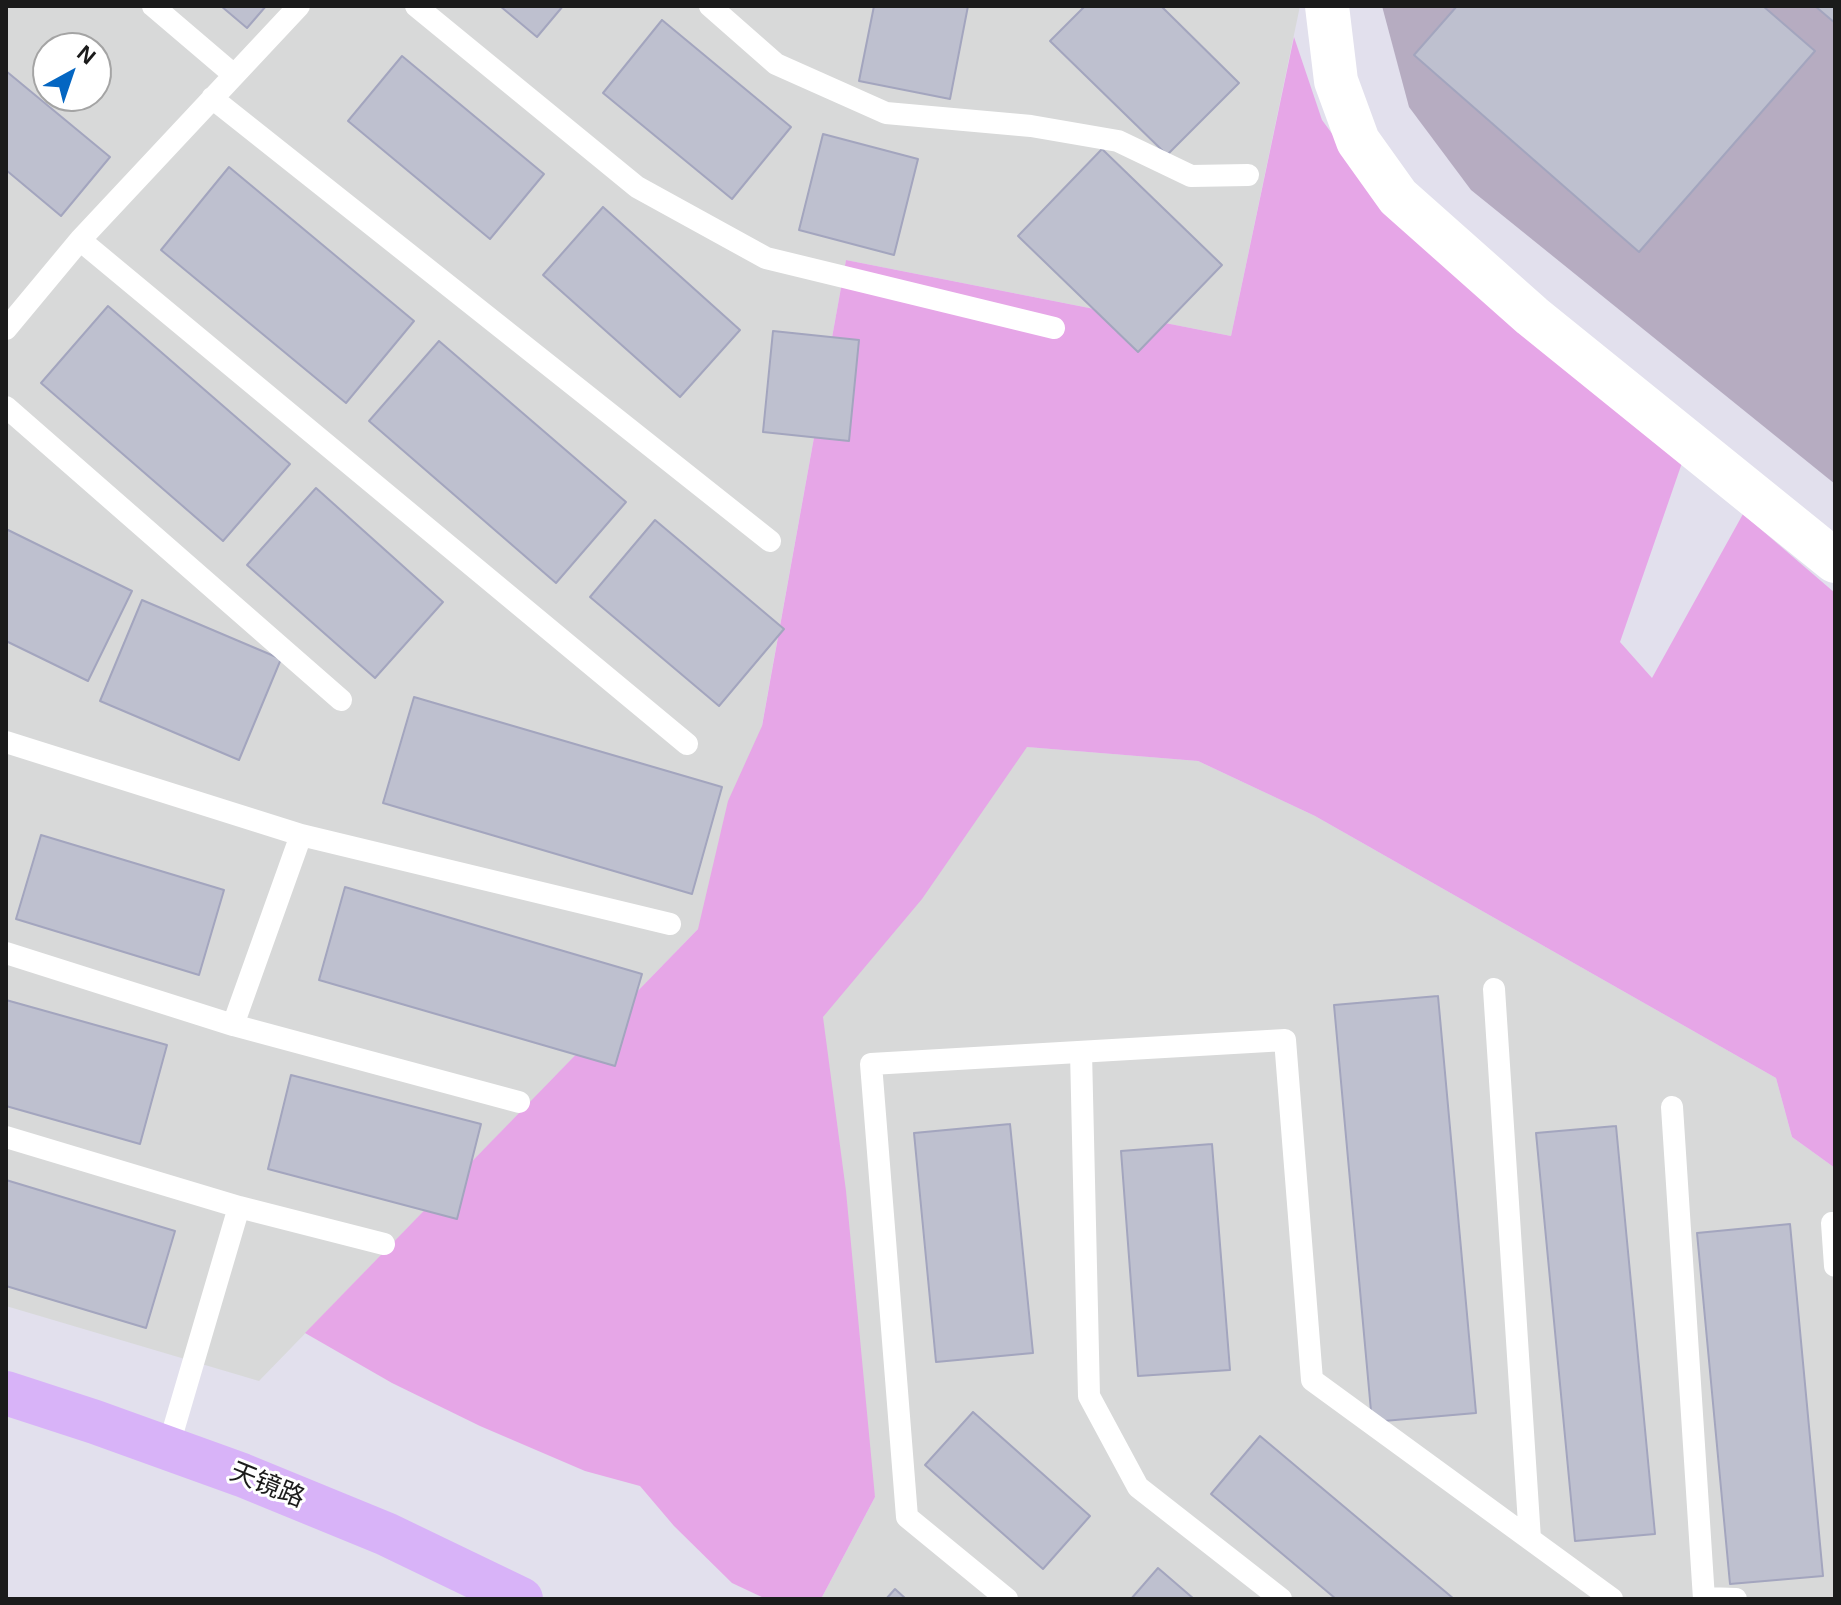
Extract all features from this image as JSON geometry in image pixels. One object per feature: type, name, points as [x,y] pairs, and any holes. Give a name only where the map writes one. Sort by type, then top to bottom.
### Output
[{"type":"street","points":[[1327,6],[1336,81],[1358,141],[1398,197],[1532,316],[1835,561]]},
{"type":"street","name":"天镜路","points":[[6,1393],[242,1475],[386,1534],[521,1599]]},
{"type":"lane","points":[[153,6],[234,75]]},
{"type":"lane","points":[[9,319],[299,6]]},
{"type":"lane","points":[[416,6],[637,187],[766,258],[1054,328]]},
{"type":"lane","points":[[710,6],[776,64],[886,113],[1045,128],[1118,141],[1191,176],[1248,175]]},
{"type":"lane","points":[[212,98],[770,541]]},
{"type":"lane","points":[[80,240],[687,744]]},
{"type":"lane","points":[[6,407],[341,700]]},
{"type":"lane","points":[[6,742],[301,835],[670,924]]},
{"type":"lane","points":[[233,1025],[301,835]]},
{"type":"lane","points":[[6,953],[233,1025],[519,1102]]},
{"type":"lane","points":[[1494,989],[1530,1539]]},
{"type":"lane","points":[[1007,1599],[907,1517],[871,1064],[1285,1040],[1312,1380],[1612,1599]]},
{"type":"lane","points":[[1081,1052],[1089,1396],[1138,1487],[1281,1599]]},
{"type":"lane","points":[[1672,1107],[1704,1599],[1736,1599]]},
{"type":"lane","points":[[6,1137],[239,1207],[384,1244]]},
{"type":"lane","points":[[168,1448],[239,1207]]},
{"type":"lane","points":[[1832,1223],[1835,1266]]},
{"type":"shaded area","points":[[6,6],[1300,6],[1231,336],[846,260],[762,725],[1198,761],[1315,816],[1776,1078],[1792,1137],[1835,1168],[1835,1599],[821,1599],[875,1497],[698,929],[259,1381],[6,1306]]},
{"type":"shaded area","points":[[1382,6],[1835,6],[1835,484],[1471,190],[1409,107]]},
{"type":"shaded area","points":[[1294,37],[1322,120],[1358,169],[1683,460],[1620,642],[1652,678],[1743,514],[1835,593],[1835,1168],[1792,1137],[1776,1078],[1315,816],[1198,761],[1027,747],[922,899],[823,1017],[846,1191],[875,1497],[821,1599],[766,1599],[732,1583],[674,1526],[640,1486],[585,1471],[480,1426],[392,1383],[305,1333],[698,929],[728,801],[762,726],[846,260],[1231,336]]},
{"type":"building","points":[[221,6],[266,6],[247,28]]},
{"type":"building","points":[[500,6],[563,6],[537,37]]},
{"type":"building","points":[[874,6],[968,6],[950,99],[859,81]]},
{"type":"building","points":[[1085,6],[1161,6],[1239,83],[1167,155],[1050,41]]},
{"type":"building","points":[[1457,6],[1763,6],[1815,51],[1639,252],[1414,55]]},
{"type":"building","points":[[1815,6],[1835,6],[1835,23]]},
{"type":"building","points":[[662,20],[791,127],[732,199],[603,93]]},
{"type":"building","points":[[402,56],[544,174],[490,239],[348,121]]},
{"type":"building","points":[[6,71],[32,92],[32,112],[56,112],[110,157],[61,216],[6,170]]},
{"type":"building","points":[[823,134],[918,159],[894,255],[799,230]]},
{"type":"building","points":[[1102,149],[1222,265],[1138,352],[1018,236]]},
{"type":"building","points":[[229,167],[414,321],[346,403],[161,250]]},
{"type":"building","points":[[603,207],[740,330],[680,397],[543,275]]},
{"type":"building","points":[[108,306],[290,464],[223,541],[41,383]]},
{"type":"building","points":[[773,331],[859,340],[849,441],[763,432]]},
{"type":"building","points":[[439,341],[626,502],[556,583],[369,421]]},
{"type":"building","points":[[316,488],[443,602],[375,678],[247,565]]},
{"type":"building","points":[[655,520],[784,629],[719,706],[590,597]]},
{"type":"building","points":[[6,529],[132,591],[88,681],[6,641]]},
{"type":"building","points":[[142,600],[281,659],[239,760],[100,701]]},
{"type":"building","points":[[414,697],[722,787],[692,894],[383,803]]},
{"type":"building","points":[[41,835],[224,890],[199,975],[16,919]]},
{"type":"building","points":[[345,887],[642,974],[615,1066],[319,980]]},
{"type":"building","points":[[1438,996],[1476,1413],[1372,1422],[1334,1005]]},
{"type":"building","points":[[6,1000],[167,1045],[140,1144],[6,1106]]},
{"type":"building","points":[[291,1075],[481,1124],[457,1219],[268,1169]]},
{"type":"building","points":[[1010,1124],[1033,1353],[936,1362],[914,1133]]},
{"type":"building","points":[[1616,1126],[1655,1534],[1575,1541],[1536,1133]]},
{"type":"building","points":[[1212,1144],[1230,1370],[1138,1376],[1121,1151]]},
{"type":"building","points":[[6,1180],[175,1231],[146,1328],[6,1286]]},
{"type":"building","points":[[1790,1224],[1823,1576],[1730,1584],[1697,1233]]},
{"type":"building","points":[[973,1412],[1090,1516],[1043,1569],[925,1465]]},
{"type":"building","points":[[1260,1436],[1454,1599],[1336,1599],[1211,1494]]},
{"type":"building","points":[[1158,1568],[1194,1599],[1131,1599]]},
{"type":"building","points":[[895,1589],[906,1599],[886,1599]]}]
